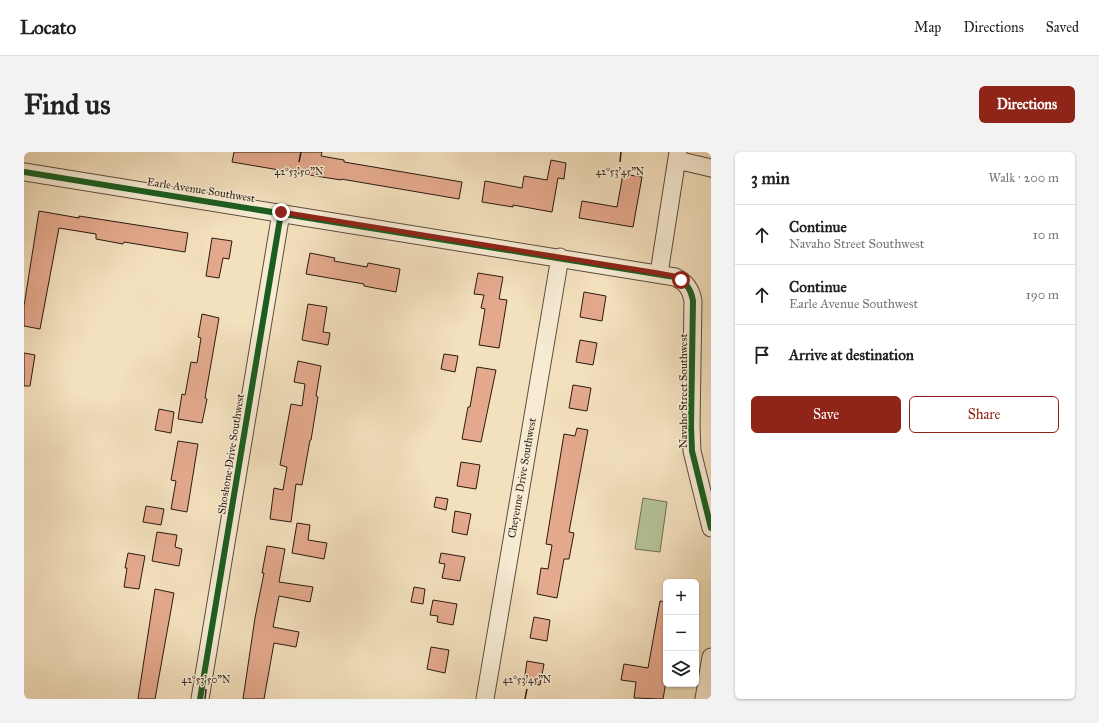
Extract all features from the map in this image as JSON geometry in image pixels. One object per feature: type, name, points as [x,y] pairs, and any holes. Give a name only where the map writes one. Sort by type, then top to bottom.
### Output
[{"type":"street","points":[[658,273],[678,156],[711,168]]},
{"type":"street","name":"Earle Avenue Southwest","points":[[24,172],[658,273]]},
{"type":"street","name":"Shoshone Drive Southwest","points":[[200,699],[281,212]]},
{"type":"street","name":"Cheyenne Drive Southwest","points":[[485,699],[560,258]]},
{"type":"street","name":"Navaho Street Southwest","points":[[658,273],[674,276],[681,280],[690,289],[693,301],[692,451],[711,528]]},
{"type":"street","points":[[704,699],[711,657]]},
{"type":"green space","points":[[643,498],[667,502],[660,552],[635,549]]},
{"type":"building","points":[[234,152],[322,152],[321,156],[344,160],[344,162],[462,182],[459,199],[232,162]]},
{"type":"building","points":[[551,160],[566,163],[564,179],[558,178],[552,212],[513,205],[513,207],[482,202],[485,181],[522,188],[524,176],[547,180]]},
{"type":"building","points":[[623,174],[642,177],[633,227],[579,218],[582,201],[617,207]]},
{"type":"building","points":[[39,211],[188,233],[185,252],[96,239],[96,234],[59,228],[40,329],[24,326],[24,306]]},
{"type":"building","points":[[212,238],[232,241],[229,259],[223,258],[219,278],[206,276]]},
{"type":"building","points":[[310,253],[335,258],[334,261],[367,267],[368,263],[400,269],[396,292],[364,286],[364,284],[306,274]]},
{"type":"building","points":[[478,273],[503,277],[499,299],[507,300],[499,348],[479,345],[485,309],[481,308],[484,295],[474,294]]},
{"type":"building","points":[[584,292],[606,296],[602,321],[580,317]]},
{"type":"building","points":[[308,304],[327,307],[323,332],[330,333],[328,345],[302,340]]},
{"type":"building","points":[[202,314],[219,318],[202,423],[178,419],[182,394],[185,395],[191,362],[197,363],[201,338],[198,337]]},
{"type":"building","points":[[580,340],[597,343],[593,365],[576,362]]},
{"type":"building","points":[[24,353],[35,355],[30,386],[24,386]]},
{"type":"building","points":[[444,354],[458,356],[455,372],[441,369]]},
{"type":"building","points":[[298,361],[321,366],[311,440],[302,485],[296,484],[291,522],[270,519],[274,488],[283,490],[287,467],[280,465],[291,404],[302,406],[305,384],[294,382]]},
{"type":"building","points":[[477,367],[496,370],[481,442],[462,439],[468,407],[470,407]]},
{"type":"building","points":[[573,385],[591,388],[587,411],[569,408]]},
{"type":"building","points":[[159,409],[174,412],[171,433],[155,430]]},
{"type":"building","points":[[577,428],[588,430],[569,532],[574,533],[569,559],[564,559],[557,598],[537,594],[541,568],[548,569],[552,545],[546,544],[564,434],[575,436]]},
{"type":"building","points":[[178,441],[198,444],[187,512],[171,509],[176,481],[171,480]]},
{"type":"building","points":[[461,462],[480,465],[476,489],[457,486]]},
{"type":"building","points":[[436,497],[448,499],[446,510],[434,507]]},
{"type":"building","points":[[146,506],[164,509],[161,525],[143,522]]},
{"type":"building","points":[[455,511],[471,514],[467,535],[452,532]]},
{"type":"building","points":[[297,523],[310,525],[308,540],[327,543],[324,559],[292,553]]},
{"type":"building","points":[[157,532],[177,535],[175,547],[182,549],[179,566],[152,561]]},
{"type":"building","points":[[267,546],[285,549],[279,582],[313,587],[310,602],[279,596],[273,627],[299,632],[296,647],[274,643],[264,699],[243,699],[255,618],[264,573],[262,573]]},
{"type":"building","points":[[128,553],[145,556],[139,589],[124,587],[127,568],[125,568]]},
{"type":"building","points":[[441,553],[465,557],[460,581],[442,578],[445,564],[439,563]]},
{"type":"building","points":[[414,587],[425,589],[423,604],[411,602]]},
{"type":"building","points":[[155,589],[174,593],[155,699],[138,699]]},
{"type":"building","points":[[433,600],[457,604],[453,625],[437,622],[438,616],[430,615]]},
{"type":"building","points":[[660,601],[663,602],[663,687],[665,687],[663,699],[634,698],[636,682],[621,680],[624,664],[648,668]]},
{"type":"building","points":[[534,617],[550,620],[547,641],[530,638]]},
{"type":"building","points":[[431,647],[449,650],[445,673],[427,669]]},
{"type":"building","points":[[527,661],[544,664],[540,685],[524,682]]},
{"type":"cycle path","points":[[24,172],[675,277],[679,279],[687,286],[693,301],[692,451],[711,528]]},
{"type":"cycle path","points":[[200,699],[281,213]]},
{"type":"route","points":[[281,212],[658,273],[674,276],[681,280]]}]
